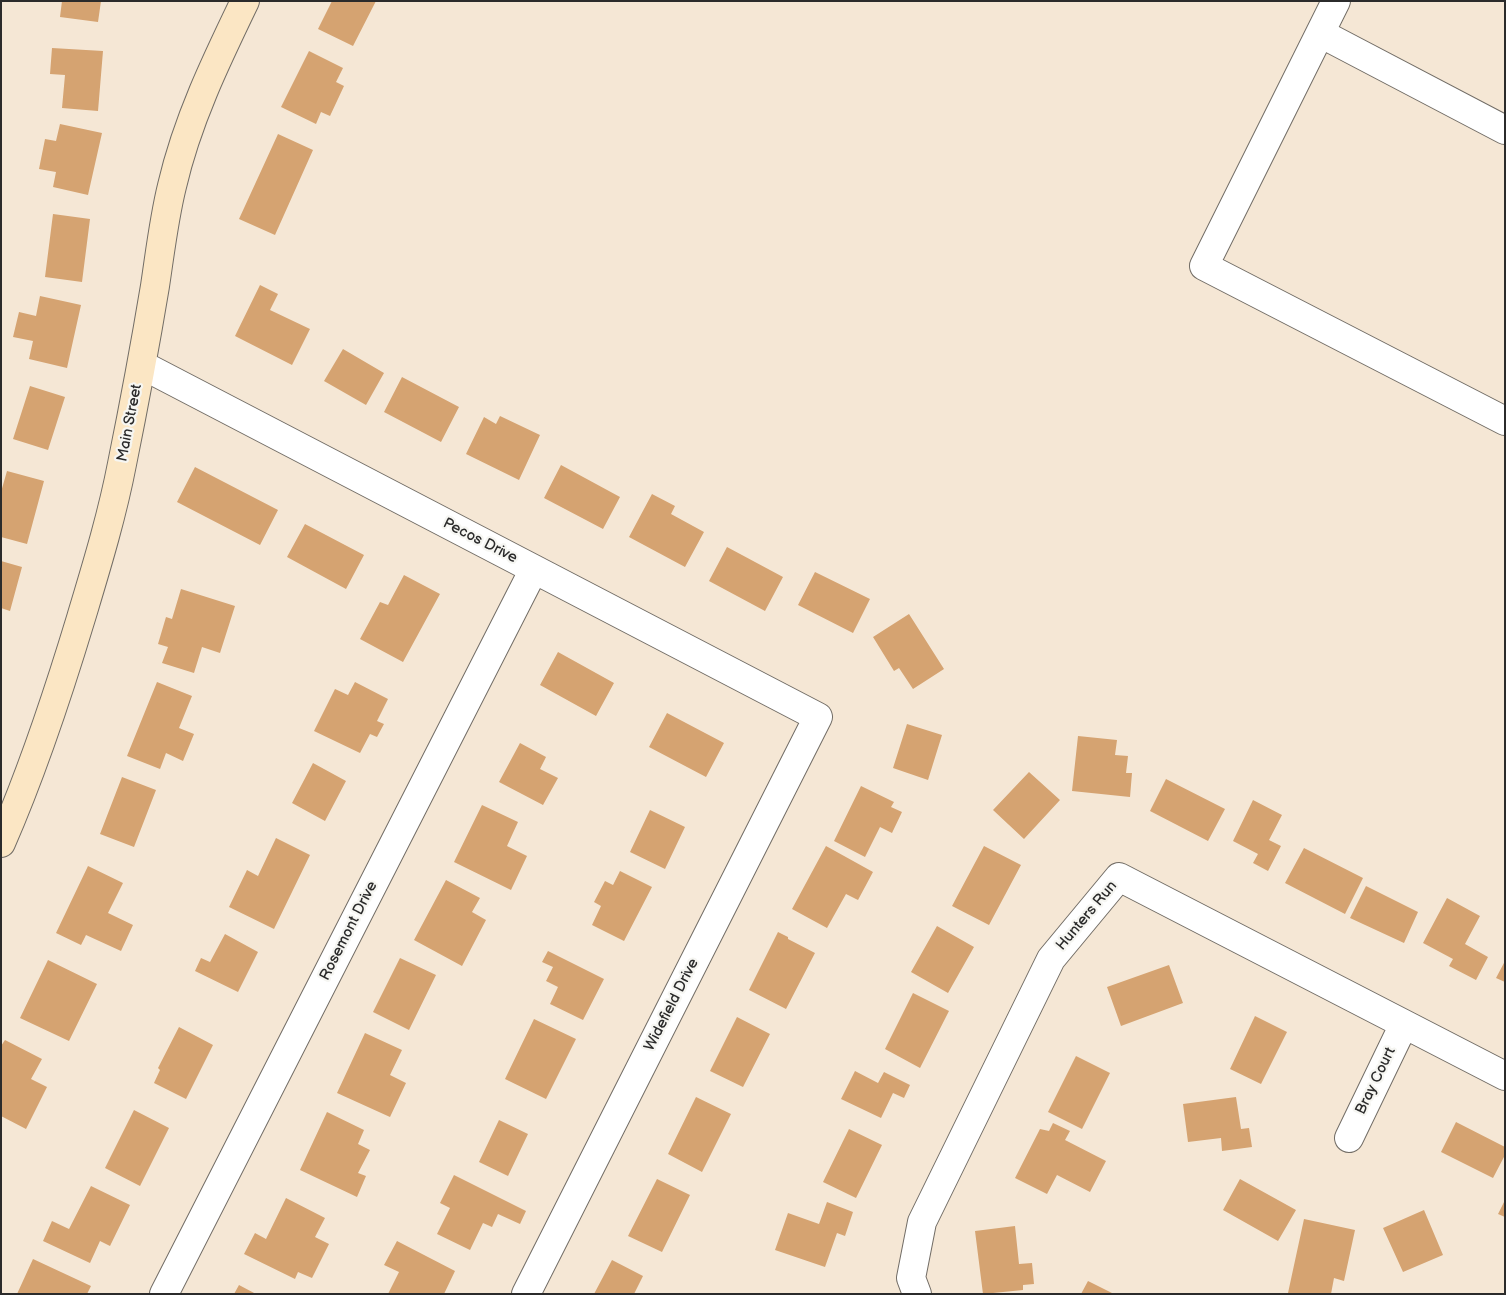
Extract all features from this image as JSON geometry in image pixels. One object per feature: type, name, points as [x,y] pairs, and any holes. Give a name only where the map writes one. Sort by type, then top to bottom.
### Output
[{"type":"main road","name":"Main Street","points":[[1,843],[37,754],[97,566],[122,467],[142,365],[172,186],[185,141],[200,98],[221,50],[246,1]]},
{"type":"street","points":[[1336,1],[1204,266],[1505,422]]},
{"type":"street","points":[[1320,33],[1505,130]]},
{"type":"street","name":"Pecos Drive","points":[[142,365],[818,717]]},
{"type":"street","name":"Rosemont Drive","points":[[164,1294],[534,569]]},
{"type":"street","name":"Widefield Drive","points":[[526,1294],[818,717]]},
{"type":"street","name":"Hunters Run","points":[[917,1294],[911,1278],[922,1222],[1051,959],[1119,877],[1505,1076]]},
{"type":"street","name":"Bray Court","points":[[1349,1138],[1404,1024]]},
{"type":"building","points":[[62,1],[101,1],[98,22],[60,17]]},
{"type":"building","points":[[332,1],[376,1],[353,46],[318,29]]},
{"type":"building","points":[[52,48],[103,51],[98,111],[62,108],[65,75],[50,74]]},
{"type":"building","points":[[309,51],[343,68],[336,82],[344,86],[330,116],[321,112],[316,124],[281,107]]},
{"type":"building","points":[[60,124],[102,133],[88,195],[53,187],[56,172],[39,169],[45,139],[56,141]]},
{"type":"building","points":[[278,134],[313,150],[275,235],[239,219]]},
{"type":"building","points":[[53,214],[90,219],[82,282],[45,277]]},
{"type":"building","points":[[260,285],[278,294],[270,310],[310,329],[292,365],[235,336]]},
{"type":"building","points":[[40,296],[81,305],[67,368],[29,359],[33,341],[13,337],[19,312],[36,316]]},
{"type":"building","points":[[343,349],[384,373],[366,405],[324,381]]},
{"type":"building","points":[[402,377],[459,407],[441,442],[384,412]]},
{"type":"building","points":[[30,386],[65,397],[48,450],[13,439]]},
{"type":"building","points":[[500,416],[540,435],[519,480],[466,454],[484,417],[496,424]]},
{"type":"building","points":[[561,465],[620,497],[603,529],[544,498]]},
{"type":"building","points":[[195,467],[278,510],[260,545],[177,502]]},
{"type":"building","points":[[7,471],[44,481],[27,544],[1,537],[1,492]]},
{"type":"building","points":[[652,494],[675,506],[671,514],[704,532],[685,567],[629,537]]},
{"type":"building","points":[[305,524],[364,555],[346,589],[287,557]]},
{"type":"building","points":[[727,547],[783,577],[765,611],[709,581]]},
{"type":"building","points":[[1,561],[22,567],[10,611],[1,608]]},
{"type":"building","points":[[815,572],[870,599],[853,633],[798,605]]},
{"type":"building","points":[[404,575],[440,594],[403,662],[360,639],[380,602],[388,605]]},
{"type":"building","points":[[181,589],[235,606],[220,653],[202,647],[194,673],[162,663],[168,647],[158,644],[166,617],[172,619]]},
{"type":"building","points":[[909,614],[944,669],[913,689],[899,668],[894,671],[873,637]]},
{"type":"building","points":[[558,652],[614,683],[596,716],[540,685]]},
{"type":"building","points":[[157,682],[192,696],[179,728],[194,734],[183,761],[166,753],[160,769],[127,756]]},
{"type":"building","points":[[355,682],[388,699],[377,721],[384,724],[377,737],[370,734],[360,753],[314,731],[335,689],[348,695]]},
{"type":"building","points":[[667,713],[724,743],[706,777],[649,747]]},
{"type":"building","points":[[907,724],[942,735],[928,780],[893,768]]},
{"type":"building","points":[[1078,736],[1117,740],[1115,755],[1128,756],[1126,773],[1132,773],[1130,797],[1072,791]]},
{"type":"building","points":[[520,743],[546,757],[540,769],[558,778],[543,805],[499,782]]},
{"type":"building","points":[[313,763],[346,781],[325,821],[292,803]]},
{"type":"building","points":[[1029,772],[1060,800],[1024,839],[993,810]]},
{"type":"building","points":[[122,777],[156,790],[134,847],[100,834]]},
{"type":"building","points":[[1166,779],[1225,809],[1208,841],[1150,811]]},
{"type":"building","points":[[861,786],[894,802],[891,807],[902,812],[892,833],[880,827],[865,857],[834,841]]},
{"type":"building","points":[[1253,800],[1282,815],[1269,840],[1281,846],[1268,871],[1253,863],[1258,854],[1233,841]]},
{"type":"building","points":[[482,805],[518,822],[507,846],[527,856],[511,890],[454,862]]},
{"type":"building","points":[[650,810],[685,827],[665,869],[630,852]]},
{"type":"building","points":[[276,838],[310,855],[274,929],[229,907],[247,870],[258,876]]},
{"type":"building","points":[[826,846],[873,872],[858,900],[846,894],[827,928],[792,909]]},
{"type":"building","points":[[984,846],[1021,865],[989,925],[952,906]]},
{"type":"building","points":[[1304,848],[1363,878],[1345,914],[1285,883]]},
{"type":"building","points":[[88,866],[123,883],[108,913],[133,925],[121,951],[86,935],[81,945],[56,933]]},
{"type":"building","points":[[620,871],[652,887],[624,941],[592,925],[601,906],[594,902],[605,881],[613,885]]},
{"type":"building","points":[[446,880],[480,898],[472,912],[486,920],[462,966],[414,940]]},
{"type":"building","points":[[1366,886],[1418,912],[1404,943],[1350,918]]},
{"type":"building","points":[[1447,898],[1480,916],[1465,944],[1488,957],[1476,980],[1449,966],[1453,959],[1423,943]]},
{"type":"building","points":[[937,926],[974,947],[948,993],[911,972]]},
{"type":"building","points":[[778,932],[815,953],[786,1009],[749,990]]},
{"type":"building","points":[[225,934],[258,952],[238,992],[195,971],[201,958],[210,962]]},
{"type":"building","points":[[548,951],[604,979],[583,1020],[550,1004],[558,987],[546,981],[553,967],[542,962]]},
{"type":"building","points":[[400,958],[436,975],[409,1030],[373,1012]]},
{"type":"building","points":[[48,960],[97,984],[69,1041],[20,1018]]},
{"type":"building","points":[[1505,961],[1505,982],[1496,978]]},
{"type":"building","points":[[1169,965],[1183,1003],[1121,1026],[1107,987]]},
{"type":"building","points":[[913,993],[949,1011],[920,1068],[885,1049]]},
{"type":"building","points":[[1255,1016],[1287,1032],[1261,1084],[1230,1069]]},
{"type":"building","points":[[737,1017],[770,1034],[743,1087],[710,1071]]},
{"type":"building","points":[[534,1019],[576,1039],[546,1099],[505,1079]]},
{"type":"building","points":[[179,1027],[213,1045],[186,1099],[154,1083],[160,1070],[158,1068]]},
{"type":"building","points":[[365,1033],[402,1050],[390,1075],[406,1083],[390,1117],[337,1093]]},
{"type":"building","points":[[5,1040],[42,1059],[31,1079],[47,1087],[26,1129],[1,1116],[1,1046]]},
{"type":"building","points":[[1076,1056],[1110,1073],[1082,1129],[1048,1112]]},
{"type":"building","points":[[855,1071],[878,1083],[884,1072],[910,1085],[904,1098],[893,1093],[881,1118],[841,1099]]},
{"type":"building","points":[[696,1097],[731,1114],[702,1172],[668,1154]]},
{"type":"building","points":[[1236,1097],[1241,1129],[1249,1128],[1252,1147],[1222,1151],[1221,1138],[1188,1142],[1183,1104]]},
{"type":"building","points":[[134,1110],[169,1128],[140,1186],[105,1168]]},
{"type":"building","points":[[327,1112],[364,1130],[358,1144],[370,1150],[358,1173],[366,1176],[357,1197],[300,1170]]},
{"type":"building","points":[[499,1120],[528,1134],[508,1176],[479,1162]]},
{"type":"building","points":[[1456,1122],[1505,1147],[1505,1155],[1493,1178],[1441,1152]]},
{"type":"building","points":[[1053,1123],[1070,1131],[1065,1140],[1106,1161],[1090,1192],[1057,1175],[1047,1194],[1015,1178],[1040,1129],[1049,1131]]},
{"type":"building","points":[[849,1129],[882,1145],[856,1198],[823,1182]]},
{"type":"building","points":[[454,1175],[526,1211],[520,1224],[498,1214],[492,1227],[483,1223],[470,1250],[437,1234],[450,1208],[440,1203]]},
{"type":"building","points":[[657,1179],[690,1195],[662,1252],[628,1236]]},
{"type":"building","points":[[1240,1179],[1296,1210],[1278,1241],[1223,1210]]},
{"type":"building","points":[[91,1186],[130,1205],[110,1246],[100,1241],[90,1263],[43,1241],[52,1221],[69,1229]]},
{"type":"building","points":[[286,1198],[325,1218],[315,1237],[329,1244],[312,1278],[298,1272],[295,1279],[244,1254],[255,1233],[266,1239]]},
{"type":"building","points":[[1505,1200],[1505,1217],[1498,1214]]},
{"type":"building","points":[[827,1202],[853,1212],[845,1236],[837,1233],[825,1267],[775,1250],[788,1213],[819,1224]]},
{"type":"building","points":[[1424,1210],[1443,1255],[1403,1272],[1383,1228]]},
{"type":"building","points":[[1304,1219],[1355,1230],[1344,1281],[1334,1278],[1331,1294],[1288,1293]]},
{"type":"building","points":[[1015,1226],[1019,1264],[1032,1263],[1034,1284],[1023,1285],[1023,1290],[983,1294],[975,1231]]},
{"type":"building","points":[[397,1241],[455,1271],[444,1294],[388,1294],[399,1272],[384,1265]]},
{"type":"building","points":[[33,1259],[91,1286],[87,1294],[17,1294]]},
{"type":"building","points":[[612,1260],[643,1276],[634,1294],[594,1294]]},
{"type":"building","points":[[1088,1281],[1114,1294],[1081,1294]]},
{"type":"building","points":[[239,1285],[256,1294],[234,1294]]}]
